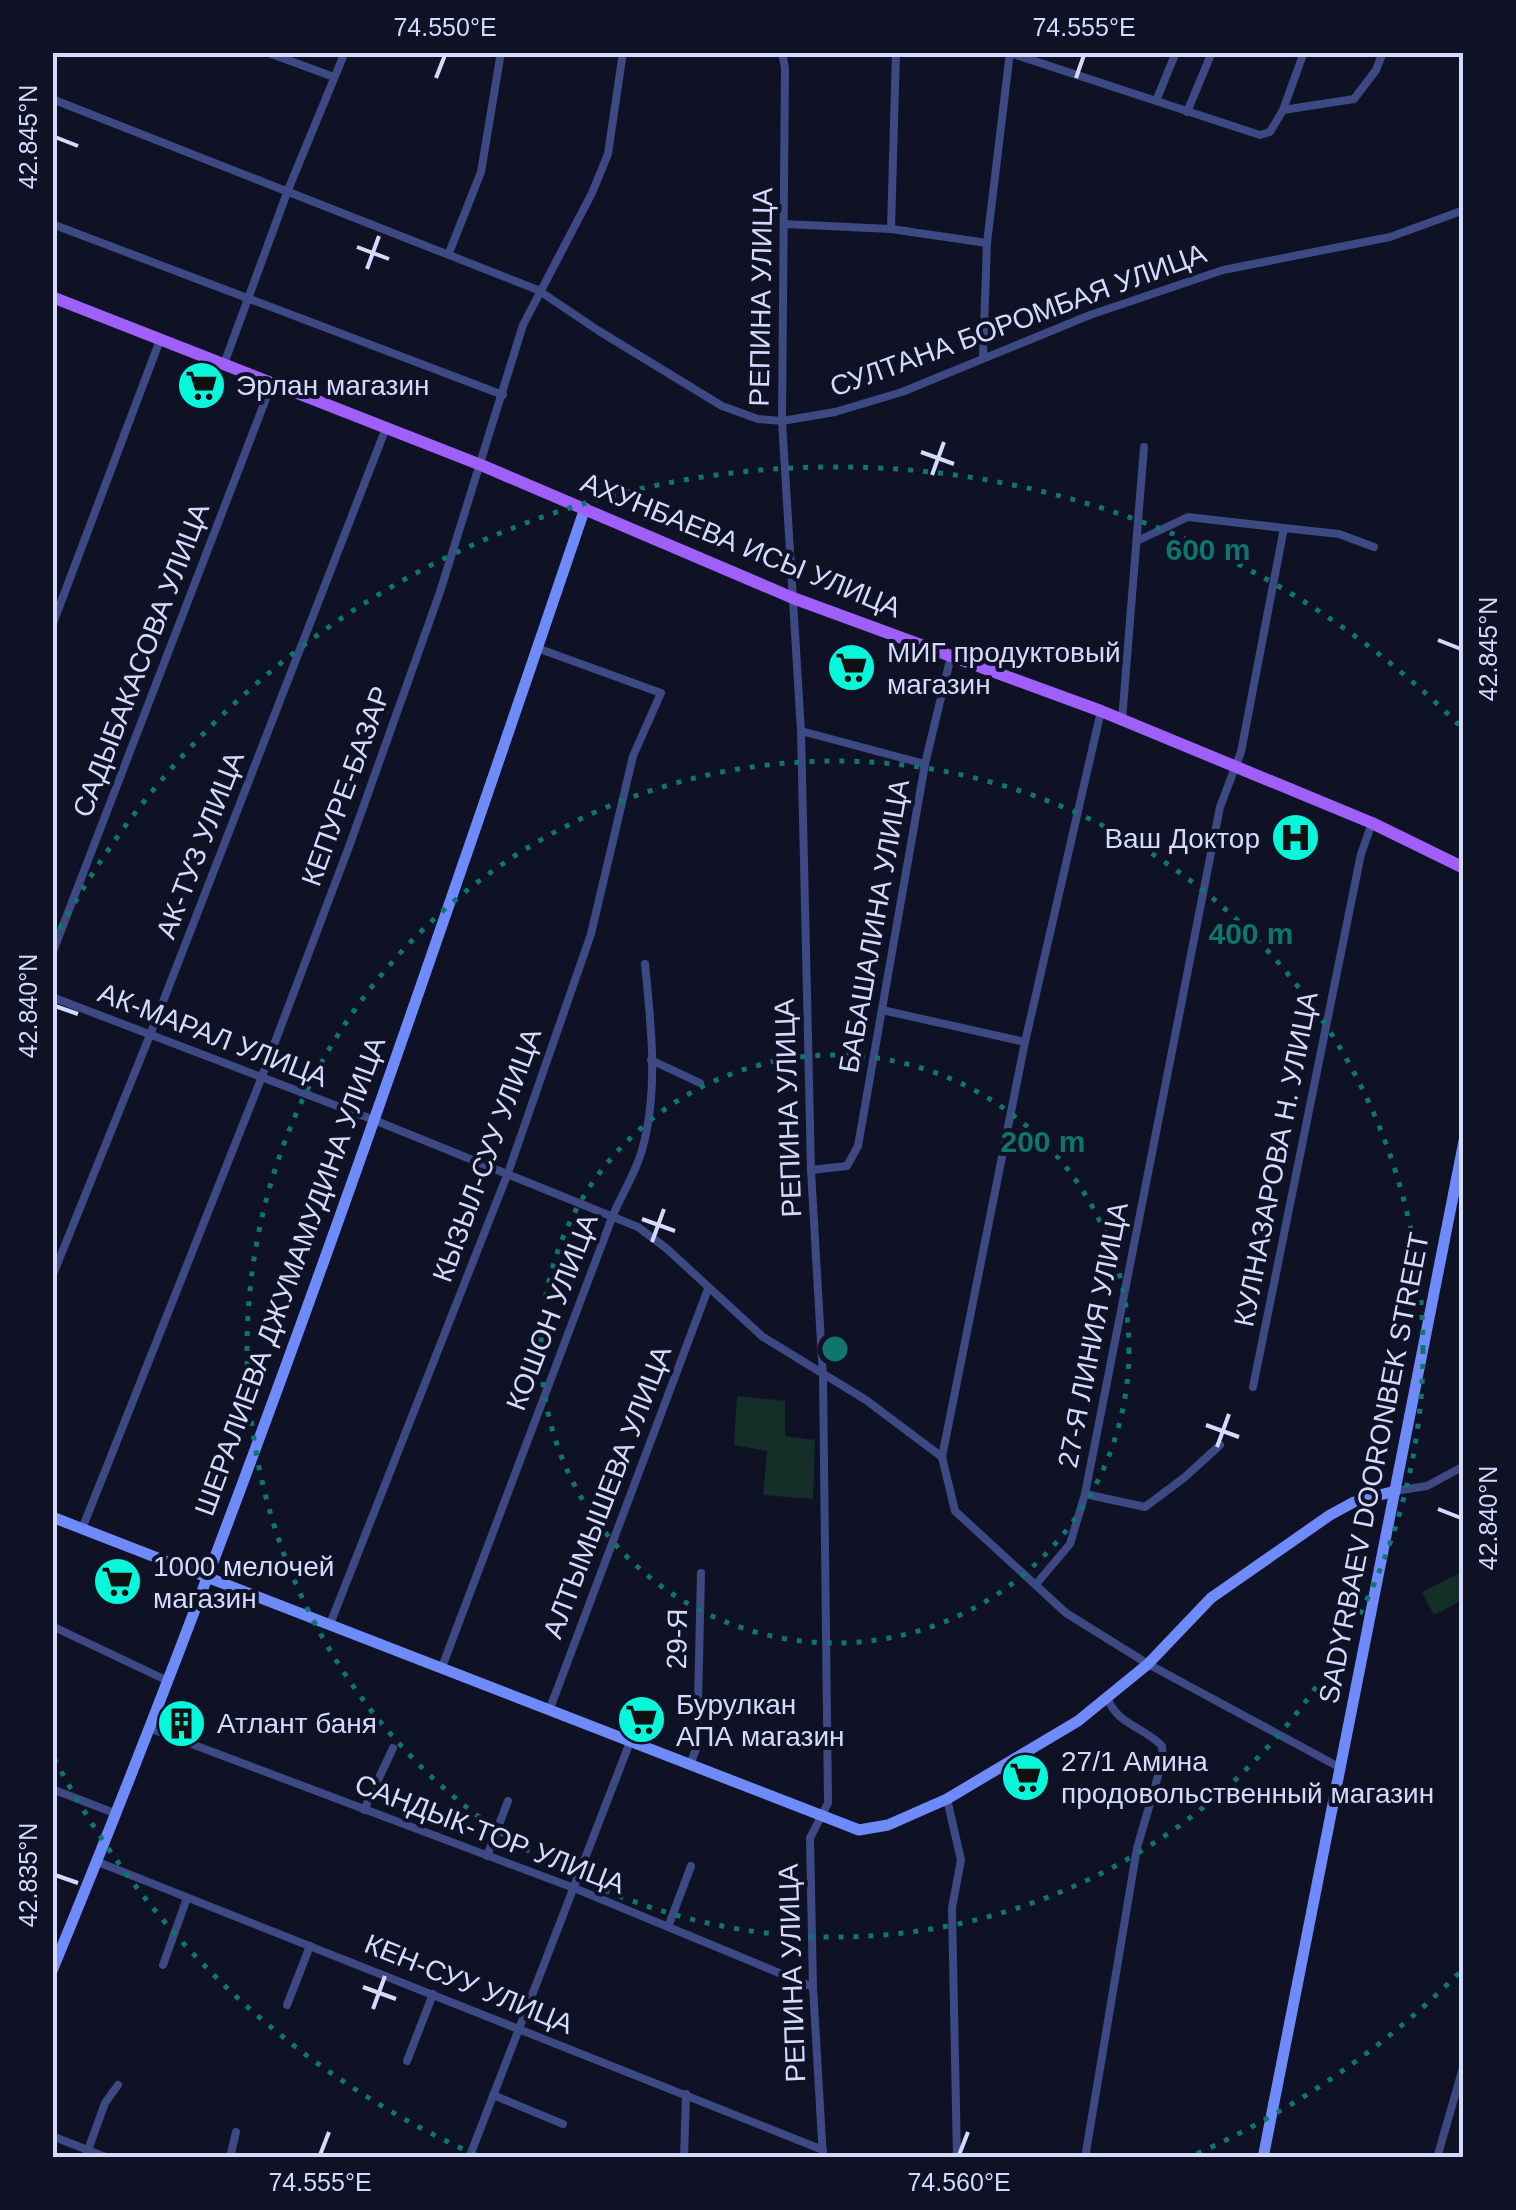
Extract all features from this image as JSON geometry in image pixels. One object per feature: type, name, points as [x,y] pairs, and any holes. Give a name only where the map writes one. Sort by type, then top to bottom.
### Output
[{"type":"main road","name":"АХУНБАЕВА ИСЫ УЛИЦА","points":[[54,303],[160,339],[481,465],[793,598],[1101,711],[1372,823],[1464,868]]},
{"type":"street","points":[[266,52],[334,77]]},
{"type":"street","points":[[224,364],[288,190],[345,52]]},
{"type":"street","points":[[449,253],[481,172],[501,52]]},
{"type":"street","name":"КЕПУРЕ-БАЗАР","points":[[82,1529],[262,1079],[421,646],[523,325],[592,193],[608,154],[624,52]]},
{"type":"street","name":"РЕПИНА УЛИЦА","points":[[782,52],[786,68],[782,421],[801,731],[810,1170],[823,1376],[828,1803],[810,1838],[813,1987],[823,2154]]},
{"type":"street","points":[[892,229],[896,52]]},
{"type":"street","points":[[1156,102],[1176,52]]},
{"type":"street","points":[[1187,112],[1212,52]]},
{"type":"street","points":[[983,356],[987,243],[1010,53],[1260,135],[1270,132],[1283,110],[1304,52]]},
{"type":"street","points":[[1283,110],[1347,102],[1360,94],[1383,52]]},
{"type":"street","name":"СУЛТАНА БОРОМБАЯ УЛИЦА","points":[[52,99],[538,290],[722,406],[758,419],[782,421],[834,412],[902,392],[969,366],[983,356],[1152,292],[1223,270],[1390,237],[1464,210]]},
{"type":"street","points":[[52,224],[503,395]]},
{"type":"street","points":[[784,224],[892,229],[987,243]]},
{"type":"street","points":[[52,626],[160,339]]},
{"type":"street","name":"САДЫБАКАСОВА УЛИЦА","points":[[52,954],[272,383]]},
{"type":"street","name":"АК-ТУЗ УЛИЦА","points":[[52,1277],[386,428]]},
{"type":"street","points":[[1122,720],[1144,447]]},
{"type":"street","name":"ШЕРАЛИЕВА ДЖУМАМУДИНА УЛИЦА","points":[[52,1971],[168,1681],[374,1120],[585,508]]},
{"type":"street","points":[[1137,541],[1188,517],[1339,534],[1374,547]]},
{"type":"street","name":"27-Я ЛИНИЯ УЛИЦА","points":[[1037,1583],[1070,1544],[1084,1494],[1220,808],[1240,752],[1284,528]]},
{"type":"street","name":"КЫЗЫЛ-СУУ УЛИЦА","points":[[330,1624],[508,1174],[590,934],[633,756],[660,693],[537,648]]},
{"type":"street","name":"БАБАШАЛИНА УЛИЦА","points":[[810,1170],[846,1166],[858,1146],[925,764],[951,656]]},
{"type":"street","points":[[1101,711],[1026,1042],[942,1457],[955,1511],[1066,1613],[1148,1664],[1340,1768]]},
{"type":"street","points":[[801,731],[925,764]]},
{"type":"street","name":"КУЛНАЗАРОВА Н. УЛИЦА","points":[[1253,1387],[1361,854],[1372,823]]},
{"type":"street","name":"КОШОН УЛИЦА","points":[[442,1668],[613,1214],[642,1150],[651,1060],[644,964]]},
{"type":"street","name":"АК-МАРАЛ УЛИЦА","points":[[52,997],[613,1214],[666,1248],[763,1338],[866,1400],[942,1457]]},
{"type":"street","points":[[882,1010],[1026,1042]]},
{"type":"street","points":[[651,1060],[700,1083]]},
{"type":"street","name":"SADYRBAEV DOORONBEK STREET","points":[[1263,2158],[1464,1141]]},
{"type":"street","name":"АЛТЫМЫШЕВА УЛИЦА","points":[[549,1711],[708,1289]]},
{"type":"street","points":[[1084,1494],[1144,1507],[1186,1477],[1220,1445]]},
{"type":"street","points":[[54,1522],[82,1529],[330,1624],[850,1828],[869,1830],[947,1799],[1078,1721],[1148,1664],[1210,1598],[1315,1525],[1354,1502],[1426,1486],[1464,1466]]},
{"type":"street","name":"29-Я","points":[[690,1765],[697,1746],[701,1574]]},
{"type":"street","points":[[52,1626],[168,1681]]},
{"type":"street","points":[[1084,2158],[1134,1864],[1163,1758],[1162,1746],[1121,1721],[1108,1698]]},
{"type":"street","name":"САНДЫК-ТОР УЛИЦА","points":[[150,1728],[574,1888],[813,1987]]},
{"type":"street","points":[[469,2158],[630,1742]]},
{"type":"street","points":[[364,1810],[392,1748]]},
{"type":"street","points":[[52,1789],[117,1814]]},
{"type":"street","points":[[947,1799],[961,1860],[952,1908],[957,2158]]},
{"type":"street","points":[[486,1856],[508,1801]]},
{"type":"street","name":"КЕН-СУУ УЛИЦА","points":[[98,1862],[686,2094],[823,2154]]},
{"type":"street","points":[[668,1927],[691,1866]]},
{"type":"street","points":[[163,1965],[187,1898]]},
{"type":"street","points":[[287,2005],[310,1946]]},
{"type":"street","points":[[407,2061],[432,1994]]},
{"type":"street","points":[[1436,2158],[1464,2064]]},
{"type":"street","points":[[92,2153],[106,2104],[118,2085]]},
{"type":"street","points":[[684,2158],[686,2094]]},
{"type":"street","points":[[493,2095],[563,2124]]},
{"type":"street","points":[[230,2158],[236,2132]]},
{"type":"street","points":[[52,2136],[108,2158]]},
{"type":"green space","points":[[737,1396],[785,1401],[785,1436],[815,1440],[813,1499],[763,1495],[767,1451],[734,1445]]},
{"type":"green space","points":[[1463,1571],[1463,1600],[1434,1615],[1422,1592]]},
{"type":"place","name":"Эрлан магазин","points":[[201,385]]},
{"type":"place","name":"МИГ продуктовый магазин","points":[[852,668]]},
{"type":"place","name":"Ваш Доктор","points":[[1295,838]]},
{"type":"place","name":"1000 мелочей магазин","points":[[118,1582]]},
{"type":"place","name":"Бурулкан АПА магазин","points":[[641,1720]]},
{"type":"place","name":"Атлант баня","points":[[182,1723]]},
{"type":"place","name":"27/1 Амина продовольственный магазин","points":[[1026,1777]]}]
